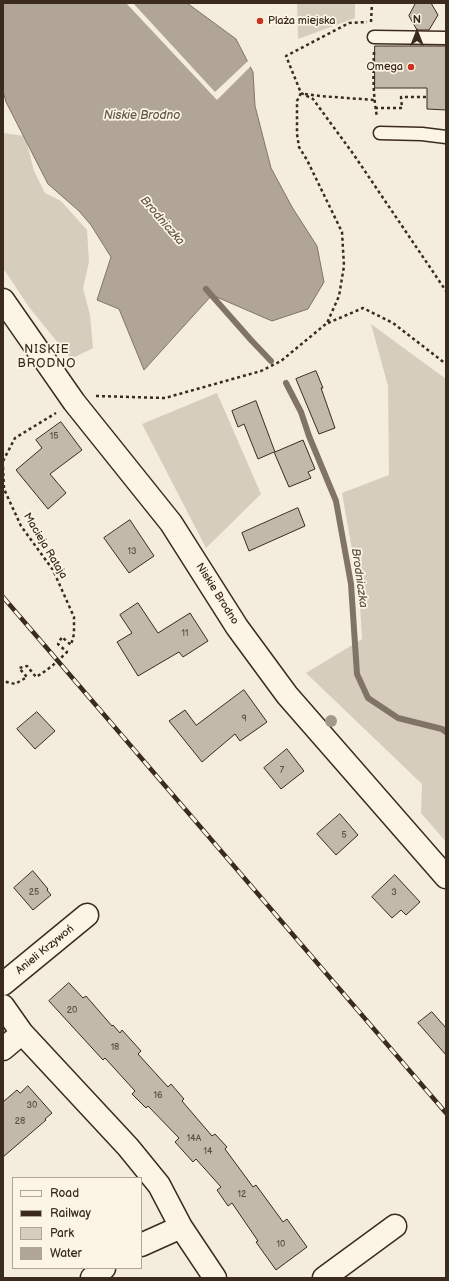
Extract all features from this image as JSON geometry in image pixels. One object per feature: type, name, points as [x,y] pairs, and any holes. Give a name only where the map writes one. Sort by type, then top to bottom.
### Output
[{"type":"street","name":"Niskie Brodno","points":[[3,300],[74,402],[171,523],[237,627],[287,695],[446,877]]},
{"type":"street","name":"Anieli Krzywoń","points":[[3,984],[87,915]]},
{"type":"street","points":[[3,1006],[22,1033],[128,1147],[159,1185],[181,1227],[215,1278]]},
{"type":"street","points":[[3,1049],[22,1033]]},
{"type":"street","points":[[324,1278],[394,1226]]},
{"type":"street","points":[[142,1245],[181,1227]]},
{"type":"street","points":[[92,1278],[103,1269]]},
{"type":"lane","points":[[374,37],[446,38]]},
{"type":"lane","points":[[380,133],[422,134],[446,137]]},
{"type":"path","points":[[372,3],[371,22],[349,23],[286,56],[301,93],[313,99],[354,155],[446,291]]},
{"type":"path","points":[[301,93],[374,100],[374,54]]},
{"type":"path","points":[[301,93],[298,101],[297,134],[299,147],[307,160],[342,232],[344,266],[339,296],[327,323]]},
{"type":"path","points":[[376,108],[402,108],[402,97],[427,98]]},
{"type":"path","points":[[3,461],[15,438],[74,402],[92,396],[165,398],[261,371],[281,361],[327,323],[363,308],[393,323],[446,364]]},
{"type":"path","name":"Macieja Rataja","points":[[3,467],[4,488],[21,526],[53,570],[74,617],[74,634],[71,645],[62,637],[58,644],[67,652],[58,661],[36,677],[27,666],[19,668],[27,677],[15,684],[3,681]]},
{"type":"green space","points":[[297,3],[355,3],[355,18],[298,39]]},
{"type":"green space","points":[[3,133],[25,136],[34,171],[45,193],[61,201],[87,230],[89,262],[83,288],[90,315],[93,348],[71,359],[29,307],[3,268]]},
{"type":"green space","points":[[371,324],[446,379],[446,842],[421,813],[422,784],[306,673],[362,639],[359,590],[342,493],[389,475],[388,386]]},
{"type":"green space","points":[[217,393],[261,494],[206,548],[142,424]]},
{"type":"water","name":"Niskie Brodno","points":[[3,3],[187,3],[236,39],[253,72],[255,106],[271,168],[292,207],[317,246],[324,282],[308,309],[272,321],[212,295],[144,370],[119,309],[97,300],[111,257],[91,225],[79,211],[48,184],[6,102],[3,91]]},
{"type":"pier","points":[[126,3],[133,3],[215,92],[249,60],[252,65],[217,100]]},
{"type":"building","points":[[416,3],[431,3],[438,15],[429,30],[417,30],[409,16]]},
{"type":"building","name":"Omega","points":[[375,46],[446,46],[446,110],[427,109],[427,88],[375,88]]},
{"type":"building","points":[[316,371],[323,388],[321,388],[335,428],[319,434],[296,379]]},
{"type":"building","points":[[256,401],[275,452],[303,440],[315,469],[308,472],[311,478],[289,487],[274,452],[258,459],[244,424],[238,427],[232,411]]},
{"type":"building","points":[[61,422],[82,450],[50,474],[66,493],[48,509],[16,470],[42,448],[36,440]]},
{"type":"building","points":[[298,508],[305,526],[249,551],[242,533]]},
{"type":"building","points":[[130,520],[154,556],[129,573],[104,538]]},
{"type":"building","points":[[138,603],[158,633],[190,613],[208,641],[183,657],[179,652],[138,676],[117,642],[132,633],[120,615]]},
{"type":"building","points":[[244,690],[267,722],[240,741],[235,734],[202,762],[169,721],[185,710],[196,725]]},
{"type":"building","points":[[37,712],[55,731],[35,749],[17,729]]},
{"type":"building","points":[[287,749],[304,771],[281,789],[264,768]]},
{"type":"building","points":[[340,814],[358,835],[336,855],[317,834]]},
{"type":"building","points":[[33,871],[51,895],[33,910],[14,888]]},
{"type":"building","points":[[395,875],[420,902],[406,915],[401,910],[392,918],[372,897]]},
{"type":"building","points":[[69,983],[83,998],[86,996],[112,1026],[113,1025],[120,1033],[122,1030],[141,1051],[138,1054],[168,1087],[171,1084],[184,1099],[182,1101],[212,1136],[215,1134],[227,1147],[225,1149],[253,1187],[256,1185],[283,1222],[287,1219],[307,1247],[276,1270],[256,1242],[258,1241],[232,1203],[228,1206],[217,1190],[221,1187],[196,1159],[193,1162],[175,1142],[179,1138],[148,1106],[146,1108],[132,1094],[135,1091],[105,1058],[103,1060],[49,1001]]},
{"type":"building","points":[[432,1012],[446,1028],[446,1055],[418,1023]]},
{"type":"building","points":[[28,1086],[52,1113],[3,1157],[3,1102],[17,1090],[20,1093]]},
{"type":"waterway","name":"Brodniczka","points":[[206,289],[271,361]]},
{"type":"waterway","name":"Brodniczka","points":[[286,383],[301,412],[309,436],[336,501],[351,584],[357,674],[368,698],[398,718],[442,729],[446,732]]},
{"type":"railway","points":[[3,597],[446,1113]]},
{"type":"place","name":"Plaża miejska","points":[[260,21]]},
{"type":"place","name":"Omega","points":[[411,67]]},
{"type":"district","name":"NISKIE BRODNO","points":[[47,357]]}]
